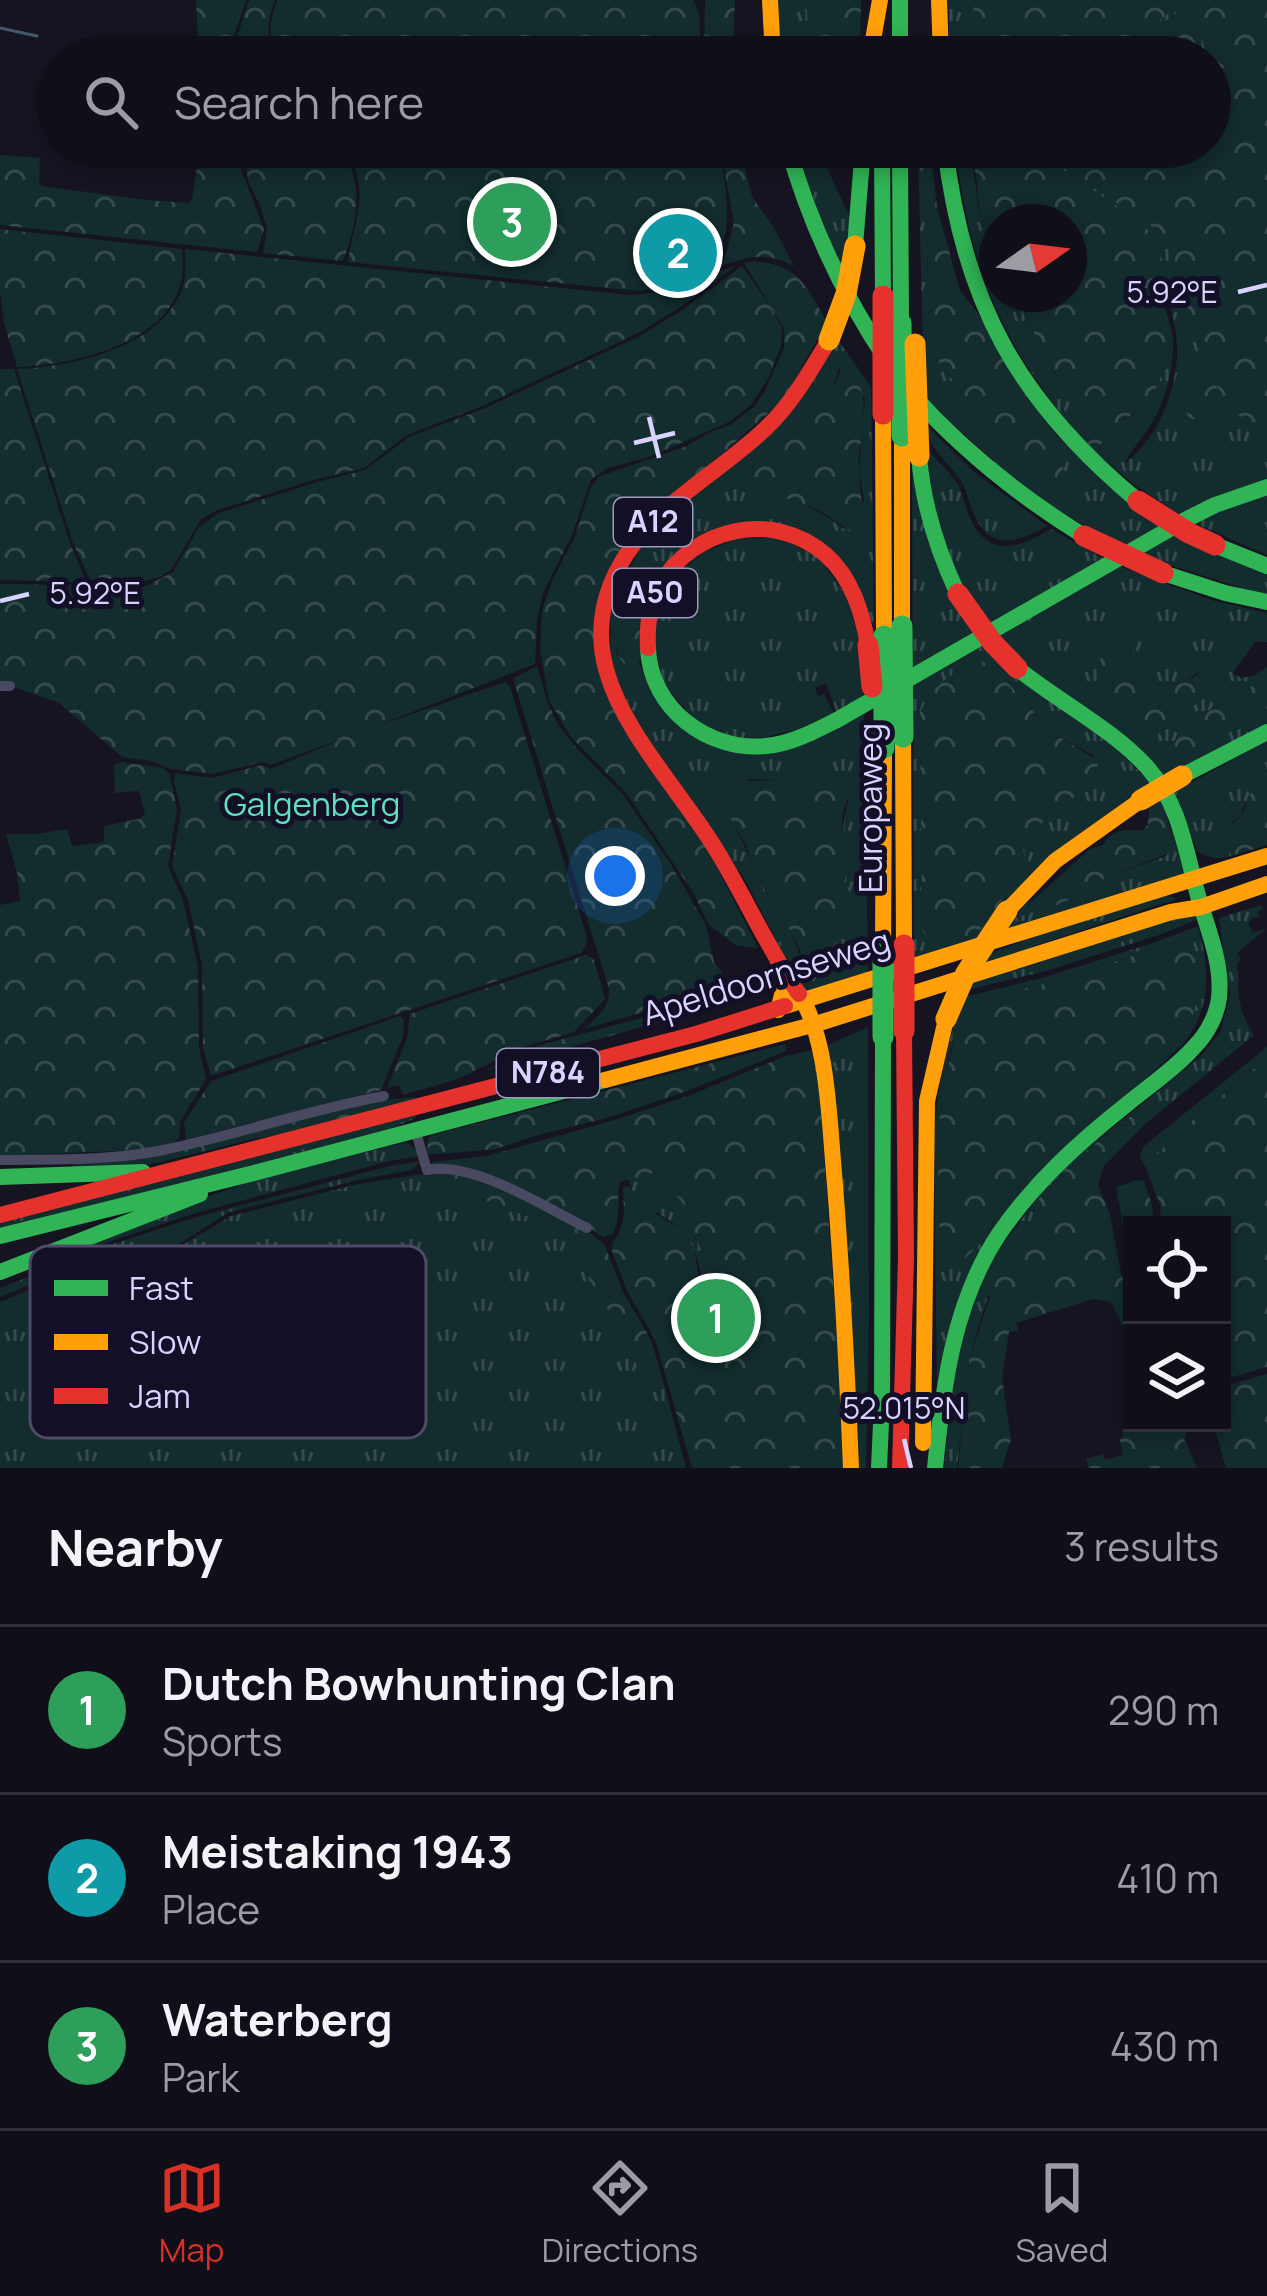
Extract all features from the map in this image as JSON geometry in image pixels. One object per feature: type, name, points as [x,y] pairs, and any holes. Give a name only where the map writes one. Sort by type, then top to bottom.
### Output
[{"type":"main road","points":[[770,0],[772,36]]},
{"type":"main road","points":[[874,36],[881,0]]},
{"type":"main road","points":[[881,0],[882,36]]},
{"type":"main road","points":[[900,0],[900,36]]},
{"type":"main road","points":[[939,0],[940,36]]},
{"type":"main road","points":[[795,168],[823,251],[869,334],[909,390],[958,444],[994,476],[1084,536],[1163,574],[1267,602]]},
{"type":"main road","name":"A12","points":[[802,1002],[713,843],[619,710],[604,668],[602,626],[613,579],[630,548],[658,517],[773,422],[829,340],[846,294],[856,246],[862,168]]},
{"type":"main road","name":"Europaweg","points":[[879,1468],[893,1034],[882,168]]},
{"type":"main road","name":"Europaweg","points":[[885,636],[902,436],[901,168]]},
{"type":"main road","points":[[947,168],[964,259],[985,313],[1056,426],[1138,501],[1215,545],[1267,566]]},
{"type":"main road","points":[[901,187],[913,273],[920,475],[943,564],[992,642],[1053,697],[1114,736],[1151,772],[1172,807],[1190,853],[1220,993],[1196,1047],[1045,1176],[994,1240],[957,1322],[934,1468]]},
{"type":"main road","name":"A50","points":[[885,636],[863,619],[855,595],[834,562],[804,540],[767,529],[720,534],[682,556],[654,595],[646,628],[653,681],[679,718],[704,735],[730,744],[782,743],[849,714],[1187,519],[1267,487]]},
{"type":"main road","points":[[923,1468],[927,1100],[946,1019],[978,952],[1036,878],[1074,845],[1141,800],[1267,732]]},
{"type":"main road","name":"Europaweg","points":[[887,747],[882,866],[893,949]]},
{"type":"main road","name":"Apeldoornseweg","points":[[0,1215],[624,1054],[1267,856]]},
{"type":"main road","name":"Apeldoornseweg","points":[[0,1236],[816,1024],[1267,884]]},
{"type":"main road","name":"A12","points":[[777,961],[783,992],[778,1010]]},
{"type":"main road","points":[[802,1002],[816,1024],[833,1170],[851,1468]]},
{"type":"main road","name":"Europaweg","points":[[893,1034],[906,1257],[900,1468]]},
{"type":"main road","name":"N784","points":[[0,1177],[161,1172]]},
{"type":"main road","name":"N784","points":[[67,1246],[254,1173]]},
{"type":"main road","name":"N784","points":[[0,1272],[30,1260]]},
{"type":"street","points":[[0,1160],[140,1154],[384,1096]]},
{"type":"street","points":[[415,1129],[427,1170],[462,1173],[514,1189],[587,1228]]},
{"type":"green space","points":[[196,0],[246,0],[234,36],[198,36]]},
{"type":"green space","points":[[249,0],[275,0],[269,36],[237,36]]},
{"type":"green space","points":[[278,0],[693,0],[700,36],[272,36]]},
{"type":"green space","points":[[705,0],[735,0],[734,36],[704,36]]},
{"type":"green space","points":[[777,0],[807,0],[808,36],[779,36]]},
{"type":"green space","points":[[807,0],[861,0],[860,36],[808,36]]},
{"type":"green space","points":[[948,0],[1267,0],[1267,481],[1180,515],[1096,452],[1114,424],[1133,415],[1159,381],[1173,337],[1171,371],[1162,403],[1125,463],[1148,440],[1164,410],[1177,344],[1162,278],[1087,290],[1087,204],[1048,204],[1006,168],[1231,168],[1231,36],[949,36]]},
{"type":"green space","points":[[973,0],[1185,0],[1141,36],[978,36]]},
{"type":"green space","points":[[1192,0],[1267,0],[1267,49],[1231,65],[1231,36],[1200,36]]},
{"type":"green space","points":[[1188,4],[1198,36],[1147,36]]},
{"type":"green space","points":[[1267,52],[1267,425],[1239,416],[1217,386],[1167,246],[1156,229],[1064,168],[1231,168],[1231,69]]},
{"type":"green space","points":[[0,155],[36,158],[41,186],[145,200],[188,203],[197,168],[241,168],[264,229],[257,252],[0,225]]},
{"type":"green space","points":[[246,168],[351,168],[356,204],[343,261],[263,253],[267,229]]},
{"type":"green space","points":[[355,168],[722,168],[726,227],[710,270],[639,291],[348,262],[358,179]]},
{"type":"green space","points":[[724,168],[745,168],[752,197],[794,266],[759,257],[723,265],[734,222]]},
{"type":"green space","points":[[803,168],[827,168],[850,218],[841,274]]},
{"type":"green space","points":[[919,168],[925,168],[933,354],[992,432],[1043,486],[1056,493],[1055,434],[1161,525],[1122,548],[1022,488],[924,397]]},
{"type":"green space","points":[[925,168],[932,168],[937,207],[960,291],[1055,434],[1067,488],[1064,499],[1043,487],[992,432],[933,354]]},
{"type":"green space","points":[[958,168],[973,168],[979,263]]},
{"type":"green space","points":[[974,168],[1060,168],[1141,222],[1163,249],[1158,280],[1173,337],[1159,381],[1141,410],[1114,424],[1096,452],[1080,436],[1076,400],[1053,370],[1023,312],[1087,312],[1087,204],[979,207]]},
{"type":"green space","points":[[0,229],[182,249],[182,277],[174,300],[139,334],[90,355],[17,367],[0,291]]},
{"type":"green space","points":[[185,249],[630,295],[658,292],[736,266],[636,334],[482,406],[407,435],[364,468],[217,510],[201,519],[171,570],[161,576],[137,584],[91,582],[73,543],[17,369],[92,357],[141,336],[176,301],[185,278]]},
{"type":"green space","points":[[755,261],[792,273],[827,322],[784,399],[640,526],[596,654],[758,948],[737,946],[709,925],[694,894],[627,794],[570,736],[549,700],[540,649],[542,610],[598,477],[687,446],[730,425],[754,407],[765,391],[784,348],[784,328],[744,263]]},
{"type":"green space","name":"Galgenberg","points":[[742,266],[782,328],[781,346],[768,379],[751,405],[729,422],[649,457],[608,468],[591,480],[572,535],[543,593],[535,664],[374,727],[505,682],[510,687],[586,934],[581,953],[211,1076],[203,1048],[202,965],[188,900],[172,866],[181,810],[175,773],[212,778],[262,765],[271,769],[345,738],[270,765],[263,762],[212,774],[122,757],[59,703],[0,682],[0,584],[146,586],[173,572],[199,527],[219,513],[365,470],[409,437],[483,409],[638,337]]},
{"type":"green space","points":[[999,312],[1023,312],[1053,370],[1076,400],[1080,436],[1029,369]]},
{"type":"green space","points":[[836,337],[871,387],[874,627],[844,565],[761,523],[655,581],[627,588],[616,647],[617,655],[639,664],[650,686],[726,748],[864,711],[868,975],[804,995],[746,881],[650,748],[610,666],[611,605],[644,540],[708,484],[780,495],[844,529],[864,501],[859,472],[865,398],[839,368],[833,389],[810,399],[803,412],[778,425]],"holes":[[[837,771],[849,800],[843,829],[845,895],[834,945],[799,953],[733,824],[748,779],[780,780]]]},
{"type":"green space","points":[[1203,357],[1225,406],[1211,423],[1189,418],[1183,407]]},
{"type":"green space","points":[[844,363],[863,401],[860,532],[788,499],[708,484],[778,425],[803,412],[810,399],[833,389]]},
{"type":"green space","points":[[0,369],[14,369],[83,582],[0,580]]},
{"type":"green space","points":[[927,426],[974,472],[1047,526],[1016,539],[989,535],[975,516],[961,481],[931,443]]},
{"type":"green space","points":[[926,449],[958,485],[971,520],[988,541],[1018,544],[1051,529],[1104,559],[988,625],[957,574],[934,511]]},
{"type":"green space","points":[[912,459],[977,632],[913,670]]},
{"type":"green space","points":[[1267,493],[1267,555],[1192,522]]},
{"type":"green space","points":[[1173,533],[1267,573],[1267,596],[1135,554]]},
{"type":"green space","points":[[780,538],[818,557],[847,596],[861,647],[863,698],[837,713],[826,683],[815,688],[818,696],[824,694],[834,714],[777,737],[734,738],[698,723],[663,684],[652,629],[674,574],[727,539]]},
{"type":"green space","points":[[646,563],[655,581],[639,664],[629,668],[617,648],[618,620],[635,567]]},
{"type":"green space","points":[[1116,565],[1211,600],[1267,613],[1267,642],[1255,642],[1233,673],[1241,678],[1253,676],[1267,667],[1267,678],[1206,712],[1177,749],[1211,744],[1229,723],[1267,706],[1267,727],[1165,779],[1042,680],[996,635]],"holes":[[[1126,635],[1133,647],[1124,670],[1129,681],[1179,685],[1200,671],[1168,724],[1154,737],[1121,712]]]},
{"type":"green space","points":[[1126,635],[1134,641],[1124,670],[1129,681],[1178,685],[1206,670],[1216,677],[1217,689],[1155,738],[1111,702],[1098,678],[1104,653]]},
{"type":"green space","points":[[984,641],[1104,737],[1154,786],[979,940],[914,960],[913,683]],"holes":[[[989,662],[1053,733],[1094,756],[1022,845],[1022,864],[1015,879],[990,901],[922,929],[920,712]]]},
{"type":"green space","points":[[989,662],[1053,733],[1099,761],[1085,786],[1022,845],[1026,864],[983,927],[969,939],[940,947],[922,929],[920,712],[944,680]]},
{"type":"green space","points":[[537,666],[558,725],[624,796],[706,925],[714,962],[729,981],[718,996],[685,1000],[584,1029],[605,1007],[609,989],[515,685],[514,678]]},
{"type":"green space","points":[[1267,678],[1267,706],[1233,721],[1210,745],[1193,750],[1177,749],[1172,743],[1205,714]]},
{"type":"green space","points":[[1267,740],[1267,785],[1249,797],[1241,816],[1232,822],[1225,845],[1232,856],[1205,856],[1197,850],[1173,793]]},
{"type":"green space","points":[[114,765],[163,768],[170,774],[177,810],[168,866],[183,900],[198,967],[199,1048],[206,1079],[180,1122],[174,1143],[139,1150],[0,1156],[0,905],[20,901],[6,834],[67,829],[72,846],[104,842],[104,826],[145,814],[139,791],[115,793]]},
{"type":"green space","points":[[847,774],[849,788],[842,821],[847,862],[842,919],[829,951],[819,960],[804,961],[753,869],[723,792],[736,781]]},
{"type":"green space","points":[[1267,785],[1267,845],[1232,856],[1225,845],[1227,829],[1240,817],[1249,797]]},
{"type":"green space","points":[[1162,799],[1172,852],[1108,876],[1054,906],[1011,919],[1090,849],[1120,831],[1143,830],[1149,807]]},
{"type":"green space","points":[[1172,825],[1186,875],[1000,934],[1011,919],[1166,856],[1172,847]]},
{"type":"green space","points":[[1165,895],[1177,899],[978,969],[986,955]]},
{"type":"green space","points":[[1261,905],[1259,917],[1248,923],[1253,933],[1267,928],[1237,953],[1241,959],[1237,964],[1240,1001],[1254,1035],[1144,1125],[1144,1115],[1138,1110],[1069,1164],[1033,1209],[1034,1217],[989,1294],[969,1361],[957,1468],[944,1468],[955,1360],[984,1270],[1055,1174],[1199,1058],[1221,1031],[1230,996],[1219,918]]},
{"type":"green space","points":[[1194,912],[1196,920],[1159,935],[967,990],[971,983]]},
{"type":"green space","points":[[1198,926],[1206,987],[1200,1015],[1184,1043],[1013,1203],[937,1386],[934,1139],[943,1067],[964,997]],"holes":[[[1187,938],[1193,941],[1183,1034],[1027,1176],[979,1245],[940,1243],[940,1100],[953,1042],[981,1000]]]},
{"type":"green space","points":[[1188,938],[1193,941],[1199,989],[1183,1034],[1027,1176],[979,1245],[959,1264],[944,1254],[938,1180],[940,1100],[960,1015],[981,1000]]},
{"type":"green space","points":[[586,955],[594,960],[605,999],[574,1032],[520,1048],[458,1079],[403,1095],[399,1085],[387,1088],[407,1038],[410,1014]]},
{"type":"green space","points":[[731,1000],[485,1071],[537,1046],[705,1001]]},
{"type":"green space","points":[[400,1016],[403,1037],[381,1090],[186,1140],[184,1123],[211,1081]]},
{"type":"green space","points":[[868,1027],[866,1468],[857,1468],[824,1047]]},
{"type":"green space","points":[[785,1044],[786,1051],[610,1117],[496,1149],[428,1155],[427,1141],[432,1135]]},
{"type":"green space","points":[[1267,1047],[1267,1058],[1170,1139],[1146,1168],[1140,1157],[1143,1147]]},
{"type":"green space","points":[[811,1050],[817,1055],[846,1468],[692,1468],[655,1339],[627,1291],[612,1251],[624,1215],[623,1187],[629,1186],[636,1198],[652,1201],[656,1214],[681,1229],[694,1249],[707,1327],[711,1335],[723,1338],[726,1322],[711,1270],[690,1212],[674,1193],[671,1173],[666,1169],[620,1182],[615,1228],[612,1235],[603,1237],[543,1203],[431,1162],[487,1156],[611,1121]]},
{"type":"green space","points":[[1267,1058],[1267,1367],[1231,1377],[1231,1216],[1161,1216],[1146,1168],[1170,1139]]},
{"type":"green space","points":[[415,1097],[415,1102],[299,1132],[161,1162],[71,1169],[74,1163],[141,1157],[371,1101]]},
{"type":"green space","points":[[1139,1110],[1144,1115],[1144,1125],[1103,1167],[1098,1186],[1110,1214],[1123,1279],[1123,1327],[1111,1302],[1093,1299],[1016,1323],[1018,1331],[1009,1332],[1002,1377],[1011,1439],[1002,1468],[958,1468],[969,1361],[990,1297],[985,1283],[996,1261],[1033,1219],[1035,1203],[1069,1164]]},
{"type":"green space","points":[[415,1113],[416,1118],[388,1130],[0,1230],[0,1221]]},
{"type":"green space","points":[[406,1142],[420,1156],[192,1214],[96,1246],[86,1244],[209,1196]]},
{"type":"green space","points":[[420,1161],[412,1170],[229,1212],[176,1246],[107,1246],[193,1218]]},
{"type":"green space","points":[[665,1169],[671,1173],[674,1193],[690,1212],[711,1270],[726,1322],[722,1338],[711,1335],[707,1327],[701,1277],[690,1242],[676,1225],[643,1204],[632,1189],[629,1179]]},
{"type":"green space","points":[[435,1172],[447,1186],[530,1217],[587,1249],[598,1292],[620,1284],[623,1292],[604,1299],[642,1375],[661,1373],[686,1468],[0,1468],[0,1302],[30,1290],[30,1438],[426,1438],[426,1246],[181,1246],[231,1216],[358,1184]]},
{"type":"green space","points":[[435,1172],[462,1174],[513,1191],[586,1230],[604,1244],[620,1284],[598,1292],[588,1278],[592,1257],[587,1249],[530,1217],[447,1186]]},
{"type":"green space","points":[[1144,1181],[1153,1216],[1123,1216],[1123,1225],[1116,1187]]},
{"type":"green space","points":[[30,1276],[30,1285],[0,1297],[0,1288]]},
{"type":"green space","points":[[623,1292],[651,1340],[661,1373],[642,1375],[603,1300]]},
{"type":"green space","points":[[1267,1374],[1267,1468],[1226,1468],[1216,1432],[1231,1432],[1231,1384]]},
{"type":"green space","points":[[1124,1432],[1187,1432],[1184,1438],[1197,1468],[1089,1468],[1086,1459],[1123,1455]]},
{"type":"tram line","points":[[0,28],[37,36]]},
{"type":"traffic: fast","points":[[900,0],[900,36]]},
{"type":"traffic: fast","points":[[795,168],[829,259],[888,362]]},
{"type":"traffic: fast","points":[[855,246],[861,168]]},
{"type":"traffic: fast","points":[[882,168],[883,296]]},
{"type":"traffic: fast","points":[[900,168],[901,323]]},
{"type":"traffic: fast","points":[[948,168],[966,254],[1003,345],[1060,425],[1138,501]]},
{"type":"traffic: fast","points":[[901,323],[902,436]]},
{"type":"traffic: fast","points":[[910,392],[992,470],[1084,536]]},
{"type":"traffic: fast","points":[[919,456],[932,527],[958,594]]},
{"type":"traffic: fast","points":[[648,648],[659,689],[686,722],[723,742],[744,746],[785,743],[837,720],[1187,519],[1267,487]]},
{"type":"traffic: fast","points":[[1215,545],[1267,566]]},
{"type":"traffic: fast","points":[[1163,573],[1267,602]]},
{"type":"traffic: fast","points":[[902,626],[903,737]]},
{"type":"traffic: fast","points":[[884,636],[884,748]]},
{"type":"traffic: fast","points":[[935,1468],[953,1346],[971,1288],[999,1234],[1058,1165],[1188,1054],[1207,1030],[1219,998],[1216,957],[1184,842],[1158,781],[1117,739],[1017,668]]},
{"type":"traffic: fast","points":[[1182,776],[1267,732]]},
{"type":"traffic: fast","points":[[883,952],[883,1037]]},
{"type":"traffic: fast","points":[[879,1468],[883,1037]]},
{"type":"traffic: fast","points":[[0,1236],[605,1080]]},
{"type":"traffic: fast","points":[[0,1177],[143,1172]]},
{"type":"traffic: fast","points":[[67,1246],[200,1194]]},
{"type":"traffic: fast","points":[[0,1272],[30,1260]]},
{"type":"traffic: slow","points":[[770,0],[772,36]]},
{"type":"traffic: slow","points":[[874,36],[880,0]]},
{"type":"traffic: slow","points":[[939,0],[940,36]]},
{"type":"traffic: slow","points":[[829,340],[846,294],[855,246]]},
{"type":"traffic: slow","points":[[915,344],[919,456]]},
{"type":"traffic: slow","points":[[883,414],[884,636]]},
{"type":"traffic: slow","points":[[902,436],[902,626]]},
{"type":"traffic: slow","points":[[903,737],[904,945]]},
{"type":"traffic: slow","points":[[883,952],[884,748]]},
{"type":"traffic: slow","points":[[1141,800],[1182,776]]},
{"type":"traffic: slow","points":[[1007,911],[1055,861],[1141,800]]},
{"type":"traffic: slow","points":[[785,1006],[1267,856]]},
{"type":"traffic: slow","points":[[605,1080],[816,1024],[1267,884]]},
{"type":"traffic: slow","points":[[946,1019],[966,973],[1007,911]]},
{"type":"traffic: slow","points":[[778,967],[783,991],[778,1010]]},
{"type":"traffic: slow","points":[[799,994],[816,1033],[828,1104],[851,1468]]},
{"type":"traffic: slow","points":[[923,1443],[927,1101],[946,1019]]},
{"type":"traffic: jam","points":[[883,296],[883,414]]},
{"type":"traffic: jam","points":[[799,994],[712,843],[636,735],[616,698],[604,660],[602,621],[613,579],[640,536],[775,419],[829,340]]},
{"type":"traffic: jam","points":[[1138,501],[1215,545]]},
{"type":"traffic: jam","points":[[648,648],[653,600],[674,566],[713,538],[759,529],[805,541],[835,564],[854,596],[868,645]]},
{"type":"traffic: jam","points":[[1084,536],[1163,573]]},
{"type":"traffic: jam","points":[[958,594],[1017,668]]},
{"type":"traffic: jam","points":[[868,645],[872,687]]},
{"type":"traffic: jam","points":[[904,945],[904,1031]]},
{"type":"traffic: jam","points":[[0,1215],[696,1034],[785,1006]]},
{"type":"traffic: jam","points":[[900,1468],[906,1257],[904,1031]]},
{"type":"place","name":"Waterberg","points":[[512,222]]},
{"type":"place","name":"Meistaking 1943","points":[[678,253]]},
{"type":"place","name":"Dutch Bowhunting Clan","points":[[716,1318]]}]
